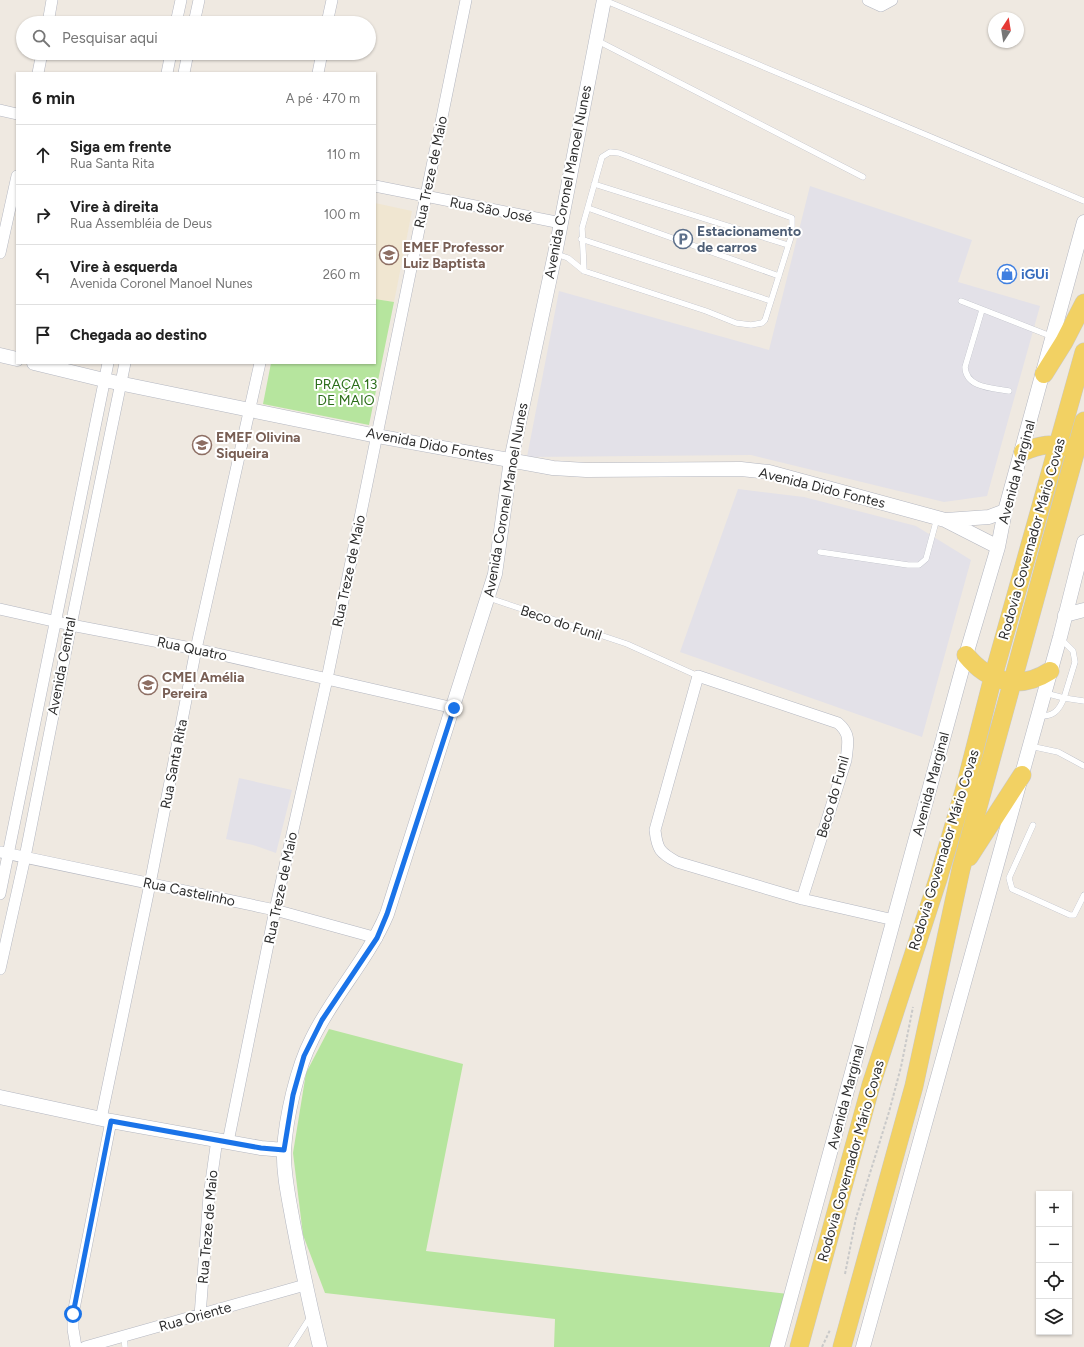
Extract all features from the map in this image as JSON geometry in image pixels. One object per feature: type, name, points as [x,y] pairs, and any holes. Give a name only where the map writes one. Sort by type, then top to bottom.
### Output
[{"type":"main road","points":[[1044,374],[1064,342],[1084,303]]},
{"type":"main road","name":"Rodovia Governador Mário Covas","points":[[799,1347],[871,1085],[938,879],[964,791],[993,677],[1084,352]]},
{"type":"main road","name":"Rodovia Governador Mário Covas","points":[[842,1347],[914,1086],[961,869],[1012,683],[1080,454],[1084,421]]},
{"type":"main road","points":[[1023,452],[1044,444],[1059,445],[1080,454]]},
{"type":"main road","points":[[966,655],[983,672],[1012,683],[1037,680],[1050,671]]},
{"type":"main road","points":[[961,869],[1022,776]]},
{"type":"street","points":[[49,16],[52,0]]},
{"type":"street","points":[[178,16],[181,0]]},
{"type":"street","points":[[196,16],[199,0]]},
{"type":"street","points":[[329,16],[332,0]]},
{"type":"street","name":"Rua Treze de Maio","points":[[200,1316],[209,1196],[327,679],[466,0]]},
{"type":"street","name":"Avenida Coronel Manoel Nunes","points":[[320,1347],[305,1285],[286,1182],[284,1150],[293,1095],[304,1056],[322,1020],[377,938],[387,914],[489,598],[501,538],[511,460],[555,254],[604,0]]},
{"type":"street","points":[[868,0],[881,6],[892,0]]},
{"type":"street","points":[[38,72],[41,60]]},
{"type":"street","points":[[167,72],[170,60]]},
{"type":"street","points":[[184,72],[187,60]]},
{"type":"street","points":[[318,72],[321,60]]},
{"type":"street","points":[[0,110],[16,114]]},
{"type":"street","points":[[0,253],[16,181]]},
{"type":"street","name":"Rua São José","points":[[376,186],[561,223]]},
{"type":"street","name":"Avenida Marginal","points":[[777,1347],[966,655],[998,547],[1006,511],[1084,222]]},
{"type":"street","points":[[0,355],[16,359]]},
{"type":"street","name":"Avenida Dido Fontes","points":[[38,364],[104,380],[377,436],[553,468],[586,470],[741,469],[769,472],[941,519],[998,547]]},
{"type":"street","name":"Avenida Central","points":[[0,894],[4,853],[56,621],[108,364]]},
{"type":"street","name":"Avenida Central","points":[[0,969],[25,857],[125,364]]},
{"type":"street","name":"Rua Santa Rita","points":[[76,1347],[73,1330],[73,1314],[106,1120],[150,884],[196,649],[260,364]]},
{"type":"street","name":"Avenida Dido Fontes","points":[[941,519],[988,517],[1006,511]]},
{"type":"street","points":[[863,1347],[1022,776],[1065,615],[1079,581],[1084,542]]},
{"type":"street","name":"Rua Quatro","points":[[0,609],[71,625],[196,649],[454,708]]},
{"type":"street","points":[[1065,615],[1084,610]]},
{"type":"street","points":[[698,676],[655,830],[659,850],[667,857],[677,862],[802,899],[894,920]]},
{"type":"street","name":"Beco do Funil","points":[[698,676],[838,723],[846,729],[848,741],[846,760],[802,899]]},
{"type":"street","name":"Rua Castelinho","points":[[4,853],[275,910],[377,938]]},
{"type":"street","points":[[0,1097],[106,1120],[261,1148],[284,1150]]},
{"type":"street","name":"Rua Oriente","points":[[85,1347],[125,1342],[200,1316],[305,1285]]},
{"type":"lane","points":[[604,0],[1084,201]]},
{"type":"lane","points":[[596,40],[863,177]]},
{"type":"lane","points":[[555,254],[568,258],[584,271],[706,311],[736,323],[751,325],[762,323],[765,320],[788,245],[793,223],[792,218],[619,153],[610,152],[602,157],[582,228],[581,239],[584,271]]},
{"type":"lane","points":[[594,184],[788,245]]},
{"type":"lane","points":[[588,208],[779,276]]},
{"type":"lane","points":[[581,239],[771,301]]},
{"type":"lane","points":[[961,301],[1054,337]]},
{"type":"lane","points":[[982,310],[965,367],[965,375],[970,381],[976,384],[1009,391]]},
{"type":"lane","points":[[820,552],[908,565],[920,564],[926,559],[941,519]]},
{"type":"lane","name":"Beco do Funil","points":[[489,598],[627,644],[698,676]]},
{"type":"lane","points":[[1038,716],[1053,714],[1061,706],[1075,662],[1073,651],[1060,637]]},
{"type":"lane","points":[[1044,693],[1084,701]]},
{"type":"lane","points":[[1030,746],[1058,752],[1084,766]]},
{"type":"lane","points":[[1033,825],[1009,878],[1012,889],[1070,915],[1074,915],[1084,895]]},
{"type":"lane","points":[[291,1347],[312,1314]]},
{"type":"path","points":[[844,1280],[856,1218],[889,1112],[901,1067],[913,1007]]},
{"type":"path","points":[[822,1347],[833,1325]]},
{"type":"shaded area","points":[[810,186],[972,240],[958,282],[1040,306],[987,496],[944,502],[751,455],[527,457],[559,291],[769,350]]},
{"type":"shaded area","name":"EMEF Professor Luiz Baptista","points":[[376,203],[412,211],[394,302],[376,299]]},
{"type":"shaded area","points":[[738,489],[804,497],[916,526],[971,560],[922,737],[680,652]]},
{"type":"shaded area","points":[[239,778],[292,790],[276,853],[253,845],[226,839]]},
{"type":"green space","name":"PRAÇA 13 DE MAIO","points":[[376,299],[394,302],[369,425],[263,404],[271,364],[376,364]]},
{"type":"green space","points":[[329,1029],[463,1064],[426,1251],[788,1294],[774,1347],[554,1347],[555,1319],[325,1293],[303,1235],[293,1153],[306,1073]]},
{"type":"place","name":"Estacionamento de carros","points":[[683,239]]},
{"type":"place","name":"EMEF Professor Luiz Baptista","points":[[389,255]]},
{"type":"place","name":"iGUi","points":[[1007,274]]},
{"type":"place","name":"EMEF Olivina Siqueira","points":[[202,445]]},
{"type":"place","name":"CMEI Amélia Pereira","points":[[148,685]]},
{"type":"route","points":[[73,1314],[111,1121],[261,1148],[284,1150],[293,1095],[304,1056],[322,1020],[377,938],[387,914],[454,708]]}]
